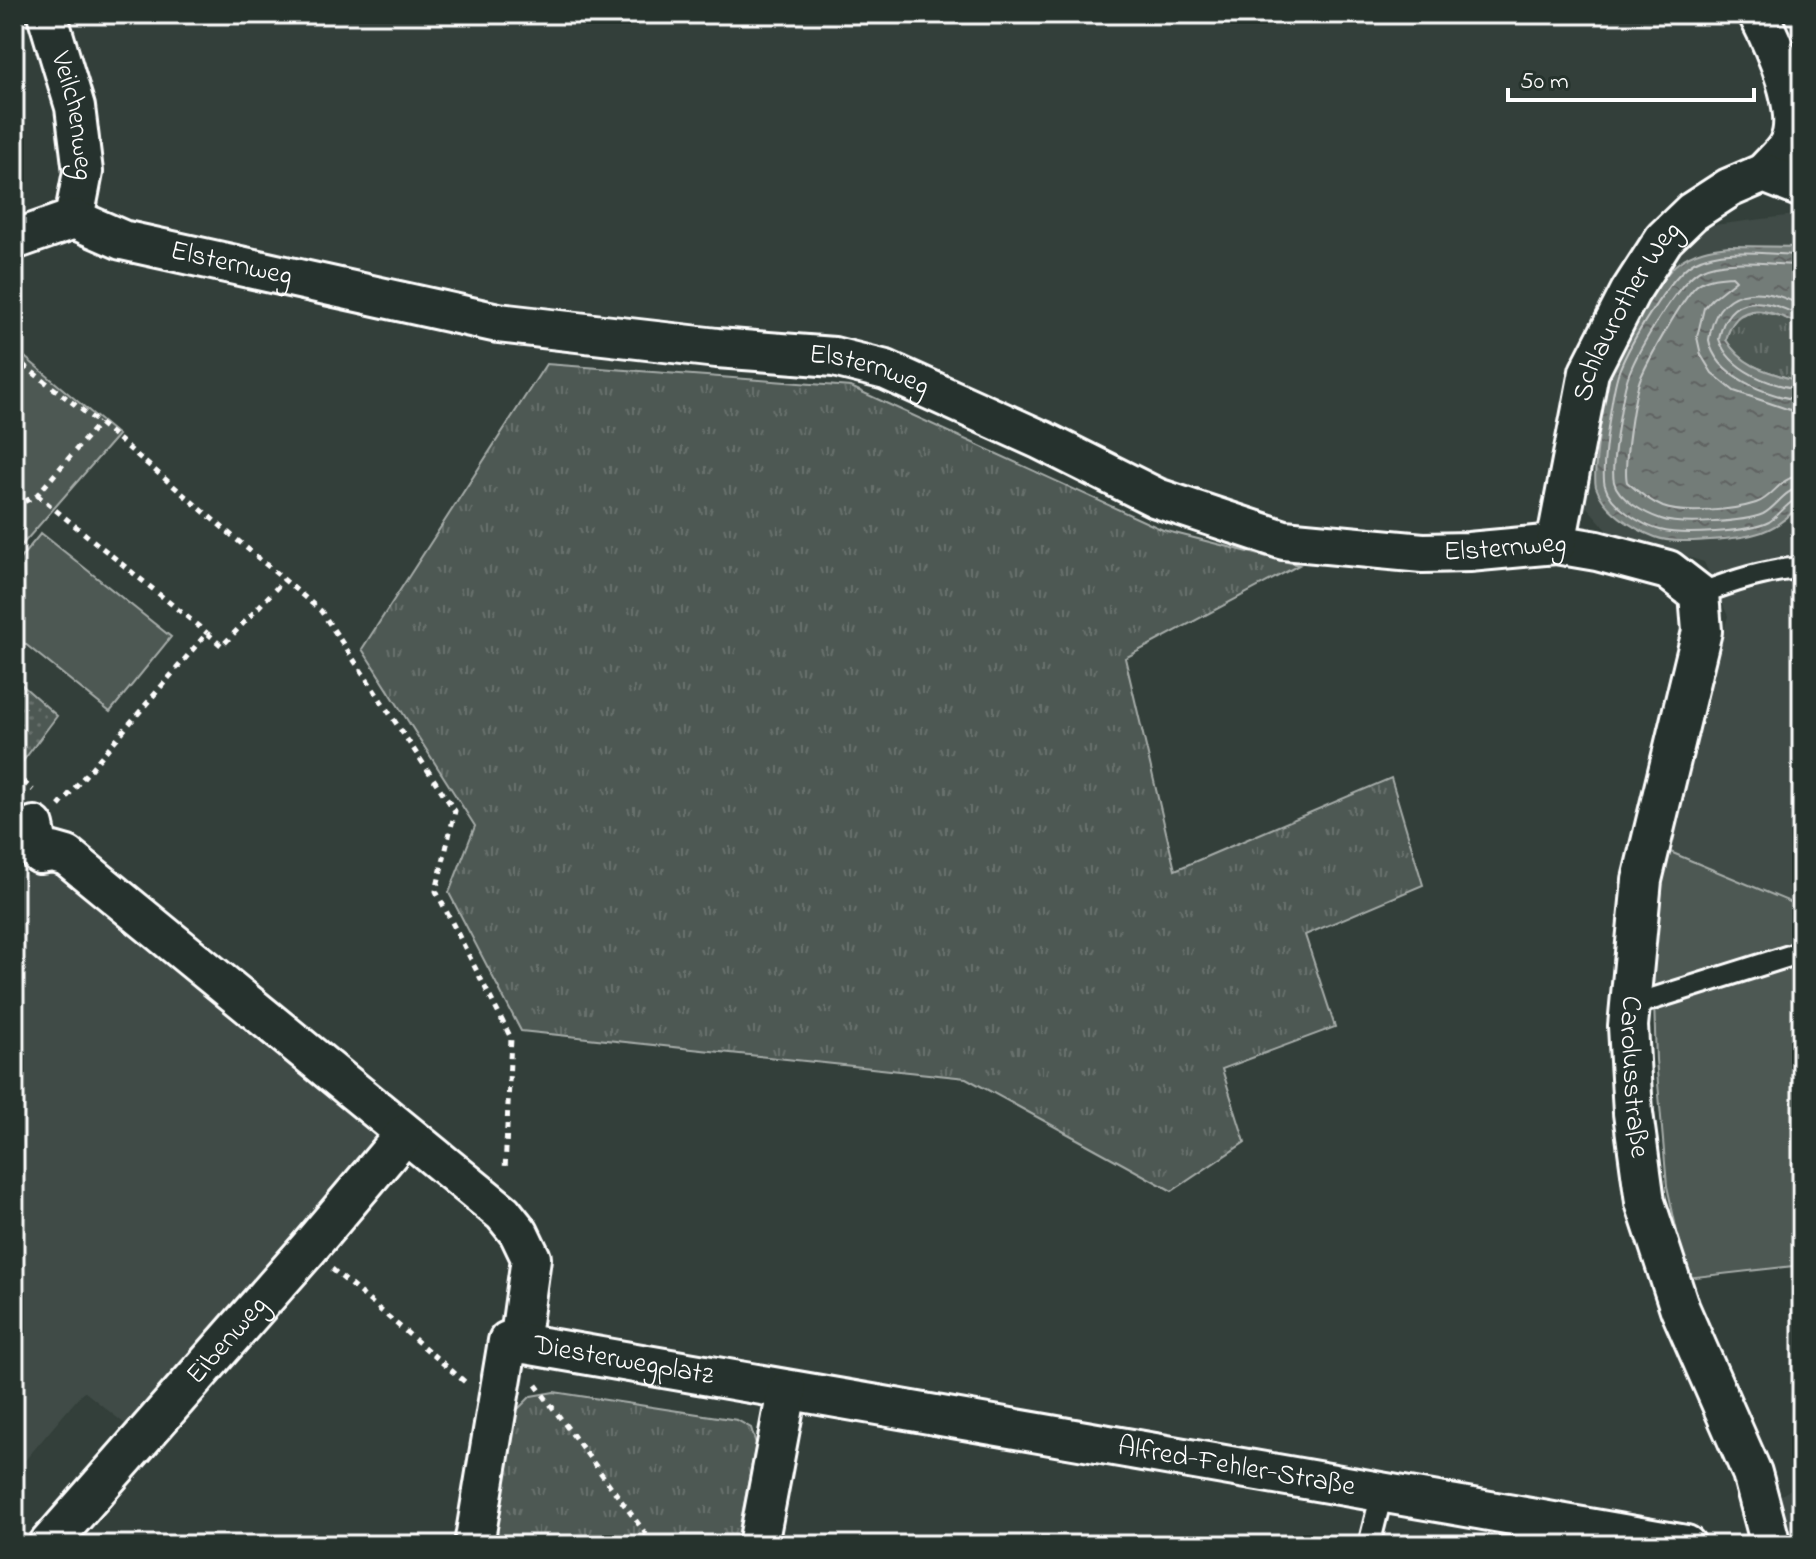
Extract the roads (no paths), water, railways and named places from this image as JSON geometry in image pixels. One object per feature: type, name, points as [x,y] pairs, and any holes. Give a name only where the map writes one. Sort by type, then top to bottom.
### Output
[{"type":"street","name":"Veilchenweg","points":[[47,14],[75,107],[83,172],[74,219]]},
{"type":"street","points":[[1758,14],[1788,89],[1795,120],[1789,144],[1764,173],[1802,188]]},
{"type":"street","name":"Schlaurother Weg","points":[[1556,544],[1589,372],[1630,292],[1664,239],[1692,212],[1729,188],[1764,173]]},
{"type":"street","points":[[14,240],[74,219]]},
{"type":"street","name":"Elsternweg","points":[[74,219],[122,240],[498,323],[717,348],[834,357],[886,370],[1041,440],[1157,498],[1284,540],[1423,553],[1556,544],[1597,551],[1668,570],[1699,594]]},
{"type":"street","name":"Carolusstraße","points":[[1699,594],[1702,631],[1642,880],[1628,1026],[1633,1113],[1645,1202],[1680,1309],[1752,1473],[1771,1545]]},
{"type":"street","points":[[34,808],[40,854],[53,852],[67,856],[503,1213],[519,1233],[531,1258],[529,1345]]},
{"type":"street","name":"Eibenweg","points":[[48,1545],[405,1134]]},
{"type":"street","name":"Diesterwegplatz","points":[[474,1545],[508,1341],[787,1391]]},
{"type":"street","points":[[758,1545],[787,1391]]},
{"type":"street","name":"Alfred-Fehler-Straße","points":[[787,1391],[1686,1545]]},
{"type":"lane","points":[[1699,594],[1781,569],[1802,568]]},
{"type":"lane","points":[[1630,1006],[1802,952]]},
{"type":"lane","points":[[1369,1545],[1382,1493]]},
{"type":"water","points":[[1729,246],[1802,247],[1802,326],[1779,315],[1757,310],[1738,317],[1726,340],[1750,364],[1802,382],[1802,502],[1772,528],[1750,535],[1696,541],[1661,539],[1620,518],[1605,503],[1596,487],[1597,449],[1610,372],[1630,332],[1671,270],[1696,253]]}]
